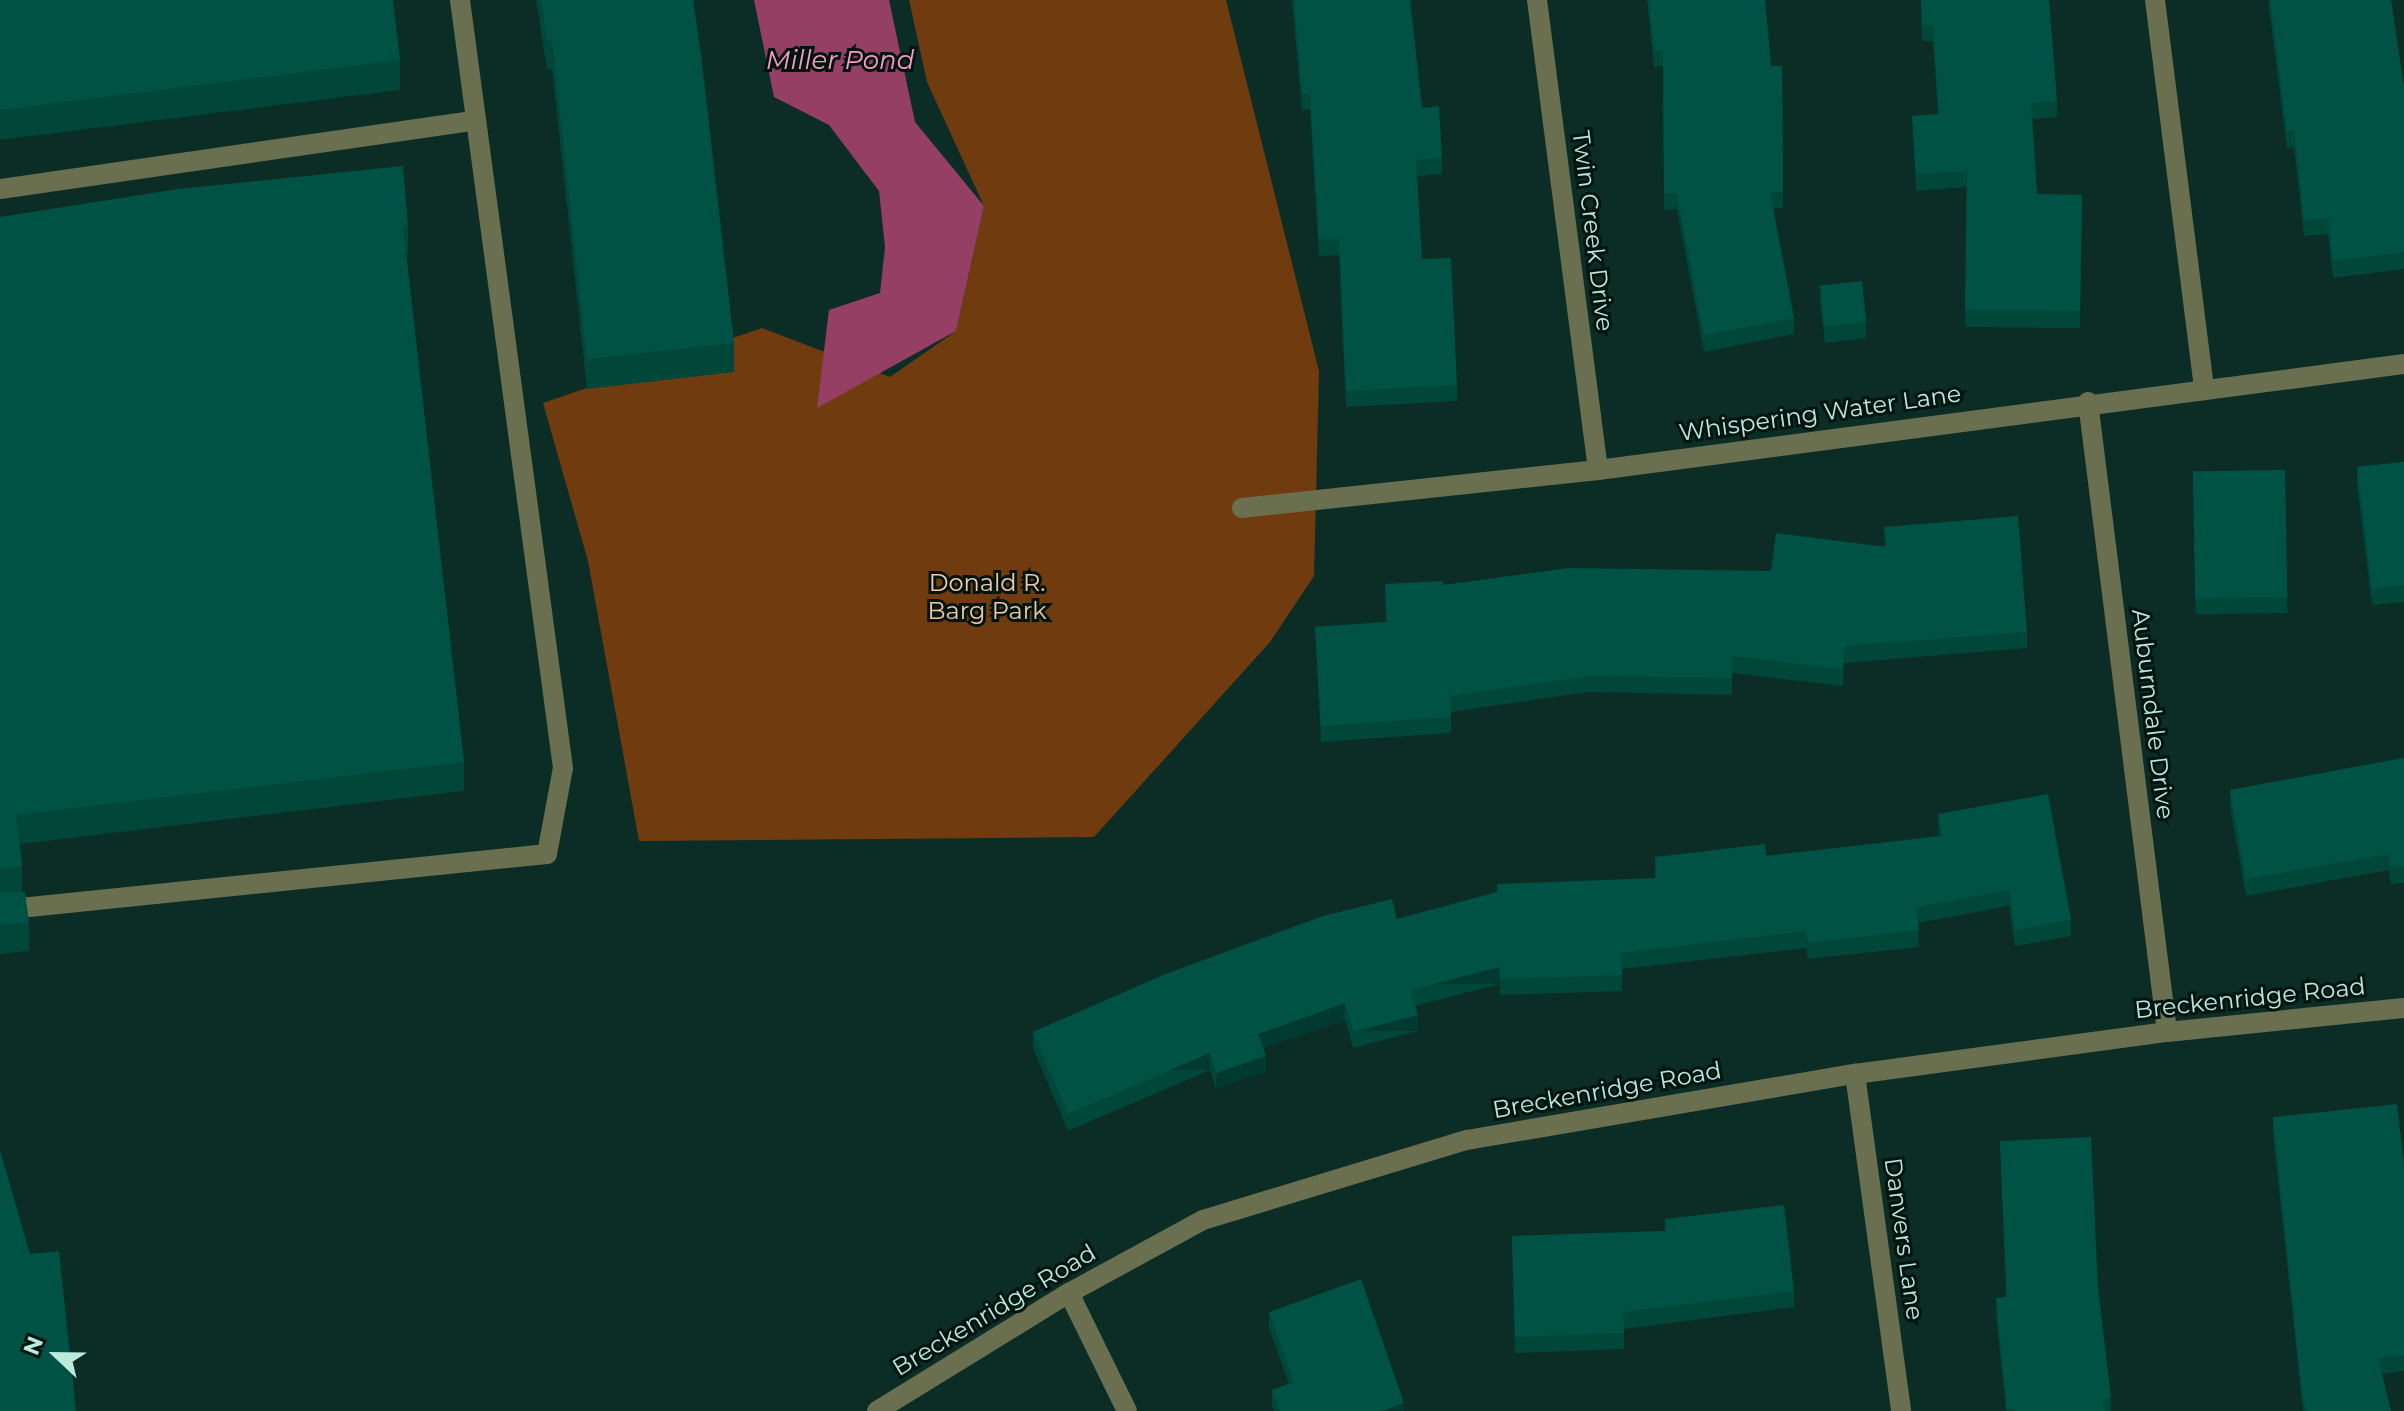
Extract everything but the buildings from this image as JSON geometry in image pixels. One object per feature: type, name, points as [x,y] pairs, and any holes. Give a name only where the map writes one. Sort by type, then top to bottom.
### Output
[{"type":"street","points":[[0,910],[547,854],[563,768],[460,0]]},
{"type":"street","name":"Twin Creek Drive","points":[[1537,0],[1598,470]]},
{"type":"street","points":[[2155,0],[2204,389]]},
{"type":"street","points":[[0,189],[476,120]]},
{"type":"street","name":"Whispering Water Lane","points":[[1242,508],[1598,470],[2088,402],[2404,364]]},
{"type":"street","name":"Auburndale Drive","points":[[2088,402],[2167,1032]]},
{"type":"street","name":"Breckenridge Road","points":[[877,1411],[1069,1293],[1203,1220],[1467,1140],[1855,1074],[2167,1032],[2404,1008]]},
{"type":"street","name":"Danvers Lane","points":[[1855,1074],[1901,1411]]},
{"type":"street","points":[[1069,1293],[1127,1411]]},
{"type":"green space","name":"Donald R. Barg Park","points":[[909,0],[1226,0],[1319,371],[1314,576],[1270,642],[1094,837],[639,841],[588,561],[543,403],[762,328],[890,377],[956,331],[984,206],[927,82]]},
{"type":"water","name":"Miller Pond","points":[[754,0],[889,0],[915,122],[984,206],[956,331],[817,408],[829,310],[880,293],[885,247],[879,191],[829,125],[774,97]]}]
